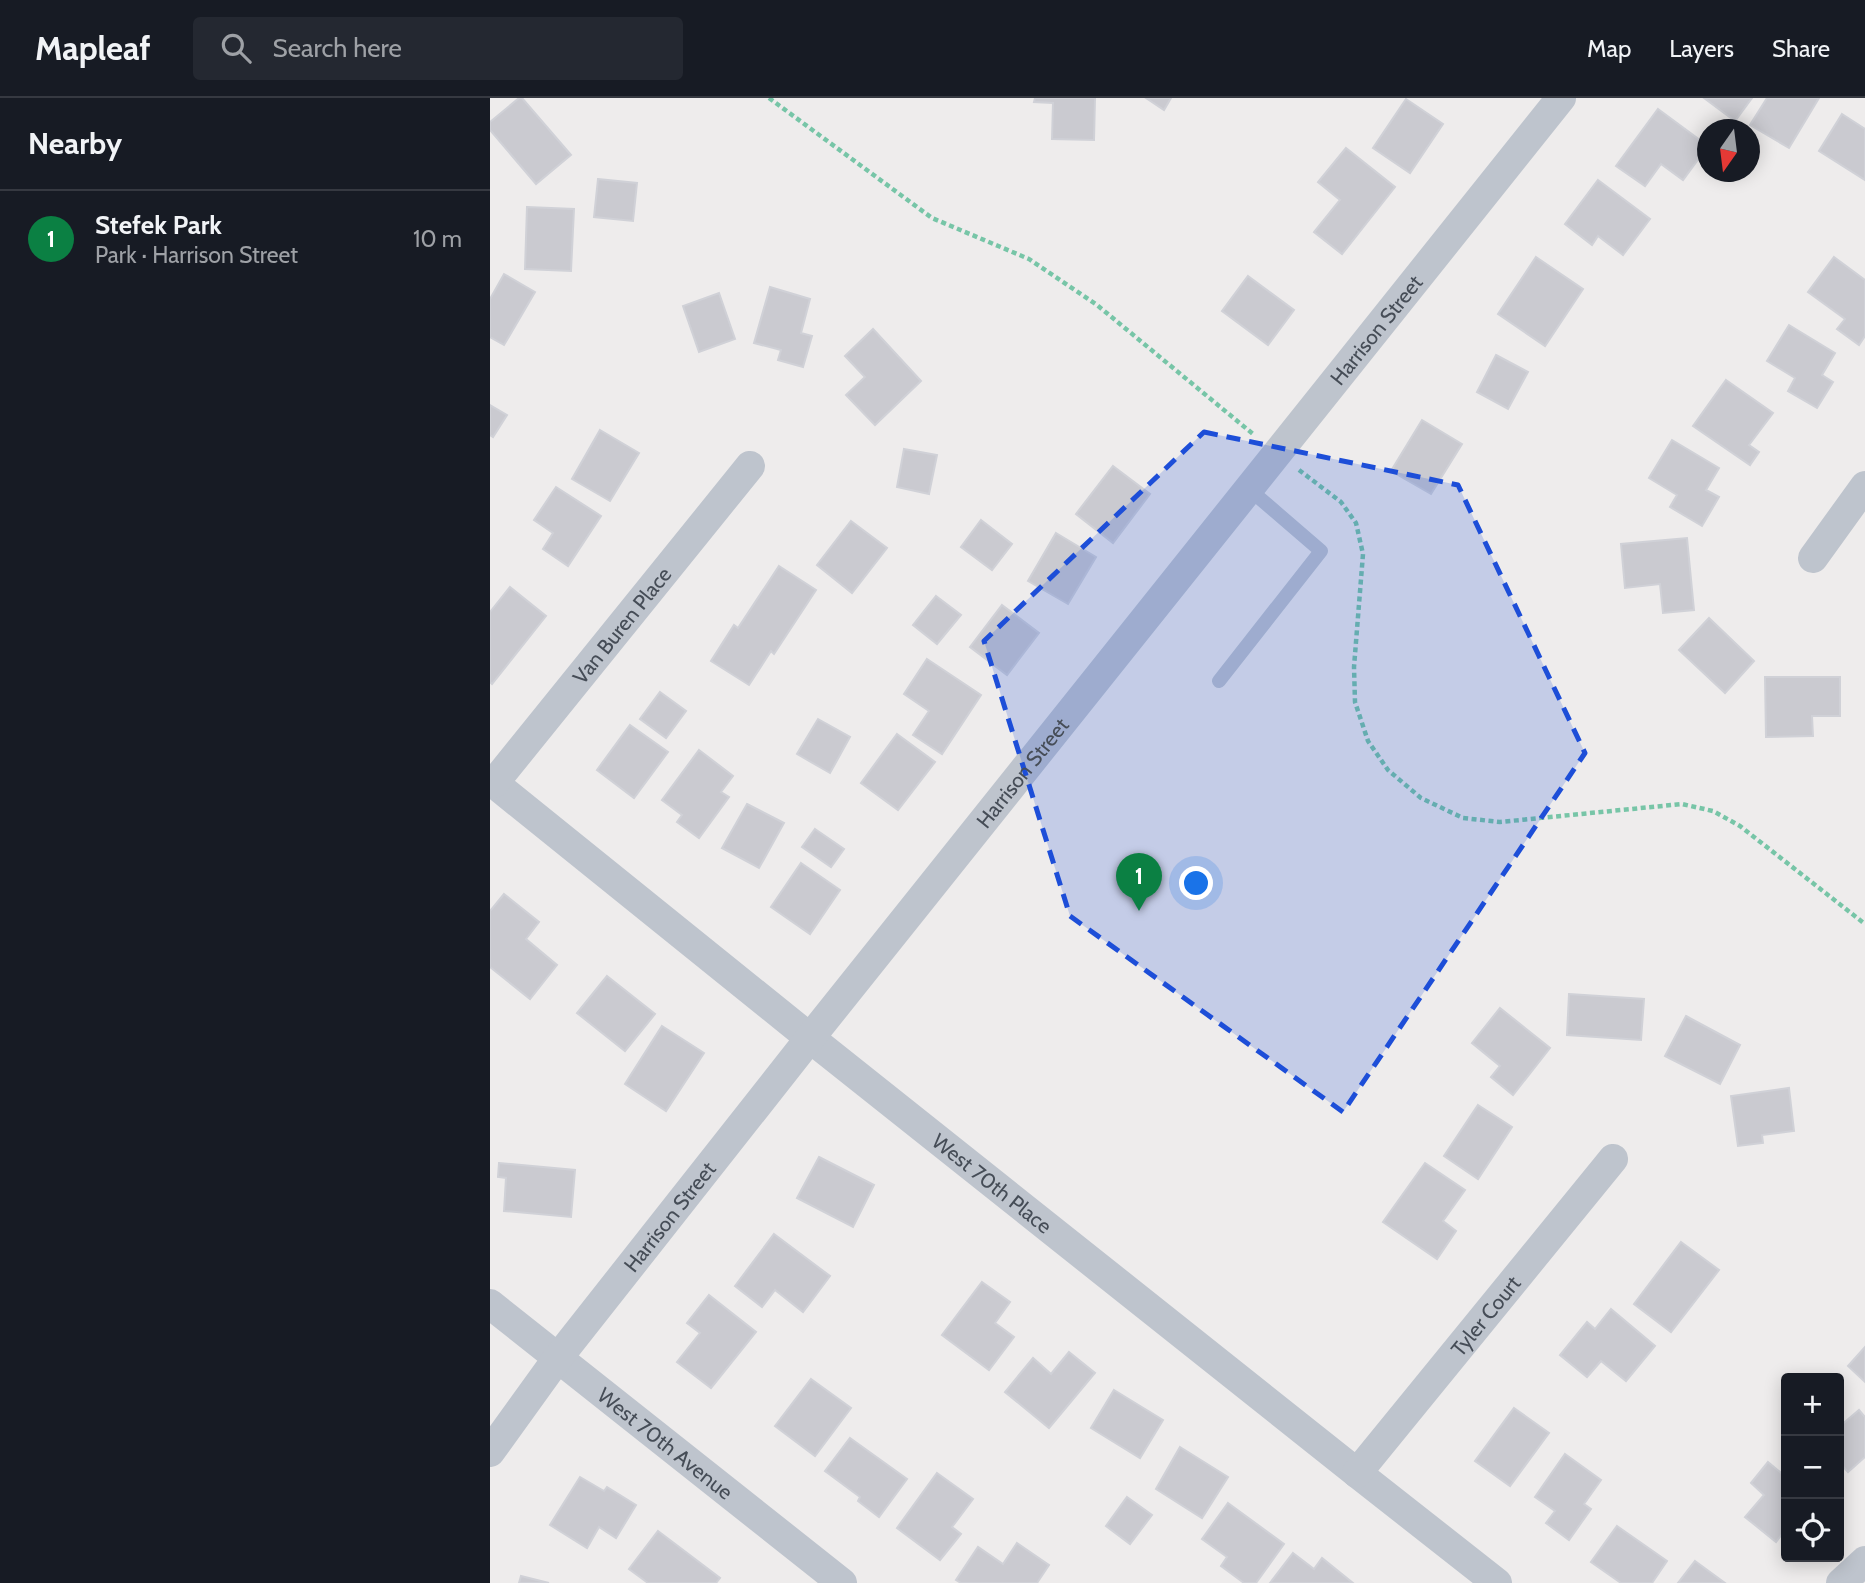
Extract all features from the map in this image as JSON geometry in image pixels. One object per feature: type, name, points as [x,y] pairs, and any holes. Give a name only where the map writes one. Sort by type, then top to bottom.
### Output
[{"type":"street","name":"Harrison Street","points":[[490,1452],[557,1359],[810,1038],[1560,98]]},
{"type":"street","name":"Van Buren Place","points":[[492,781],[750,466]]},
{"type":"street","points":[[1813,558],[1865,486]]},
{"type":"street","name":"West 70th Place","points":[[492,781],[810,1038],[1497,1583]]},
{"type":"street","name":"Tyler Court","points":[[1357,1474],[1612,1159]]},
{"type":"street","name":"West 70th Avenue","points":[[490,1304],[842,1583]]},
{"type":"street","points":[[1841,1583],[1865,1561]]},
{"type":"lane","points":[[1219,681],[1321,551],[1248,489]]},
{"type":"highlighted area","points":[[1204,432],[1458,485],[1585,753],[1343,1112],[1070,916],[984,641]]},
{"type":"building","points":[[522,98],[571,155],[536,184],[490,130],[490,122]]},
{"type":"building","points":[[1035,98],[1095,98],[1094,140],[1052,139],[1053,103],[1034,102]]},
{"type":"building","points":[[1146,98],[1171,98],[1164,110]]},
{"type":"building","points":[[1704,98],[1752,98],[1736,119],[1732,119]]},
{"type":"building","points":[[1767,98],[1819,98],[1789,148],[1760,131],[1760,119],[1754,119]]},
{"type":"building","points":[[1406,99],[1443,124],[1410,173],[1373,148]]},
{"type":"building","points":[[1658,109],[1697,138],[1697,161],[1683,180],[1661,164],[1645,186],[1616,166]]},
{"type":"building","points":[[1842,114],[1865,129],[1865,180],[1819,151]]},
{"type":"building","points":[[1346,148],[1395,187],[1342,254],[1314,232],[1340,200],[1318,182]]},
{"type":"building","points":[[598,179],[637,183],[633,221],[594,217]]},
{"type":"building","points":[[1598,180],[1650,219],[1623,255],[1598,236],[1592,245],[1565,224]]},
{"type":"building","points":[[527,207],[574,209],[571,271],[525,269]]},
{"type":"building","points":[[1536,257],[1583,289],[1545,346],[1498,314]]},
{"type":"building","points":[[1834,257],[1865,280],[1865,336],[1859,345],[1837,329],[1845,319],[1808,292]]},
{"type":"building","points":[[504,274],[535,292],[504,345],[490,337],[490,299]]},
{"type":"building","points":[[1248,276],[1294,310],[1268,345],[1222,311]]},
{"type":"building","points":[[770,287],[810,299],[801,333],[812,336],[803,367],[778,360],[781,350],[754,343]]},
{"type":"building","points":[[719,293],[735,339],[699,352],[683,306]]},
{"type":"building","points":[[1789,325],[1835,353],[1822,375],[1833,382],[1817,408],[1788,391],[1795,378],[1767,361]]},
{"type":"building","points":[[873,329],[921,381],[875,425],[846,395],[865,377],[845,356]]},
{"type":"building","points":[[1496,355],[1528,372],[1508,409],[1477,392]]},
{"type":"building","points":[[1726,380],[1773,413],[1749,445],[1759,452],[1750,465],[1693,426]]},
{"type":"building","points":[[490,405],[507,415],[493,437],[490,435]]},
{"type":"building","points":[[1422,420],[1462,444],[1431,494],[1391,471]]},
{"type":"building","points":[[600,430],[639,453],[610,501],[572,479]]},
{"type":"building","points":[[1672,440],[1719,468],[1706,490],[1719,497],[1702,526],[1670,507],[1677,495],[1649,478]]},
{"type":"building","points":[[904,449],[937,455],[929,494],[897,487]]},
{"type":"building","points":[[1113,466],[1150,494],[1113,543],[1076,514]]},
{"type":"building","points":[[556,487],[601,516],[568,566],[543,549],[553,533],[534,520]]},
{"type":"building","points":[[981,520],[1012,544],[992,570],[961,547]]},
{"type":"building","points":[[851,521],[887,548],[852,593],[817,565]]},
{"type":"building","points":[[1056,533],[1096,557],[1068,604],[1028,581]]},
{"type":"building","points":[[1687,538],[1694,610],[1663,613],[1660,584],[1625,588],[1621,544]]},
{"type":"building","points":[[779,566],[816,590],[774,654],[771,651],[749,685],[711,661],[734,625],[738,628]]},
{"type":"building","points":[[510,587],[546,616],[492,684],[490,612]]},
{"type":"building","points":[[936,596],[961,615],[937,644],[913,625]]},
{"type":"building","points":[[1002,605],[1039,633],[1007,675],[970,647]]},
{"type":"building","points":[[1709,618],[1754,661],[1725,693],[1679,650]]},
{"type":"building","points":[[927,659],[981,695],[942,754],[913,735],[929,711],[904,694]]},
{"type":"building","points":[[1765,677],[1840,677],[1840,716],[1812,716],[1813,736],[1766,737]]},
{"type":"building","points":[[660,692],[686,711],[666,738],[640,719]]},
{"type":"building","points":[[818,719],[850,737],[830,773],[797,754]]},
{"type":"building","points":[[630,725],[668,752],[634,798],[597,770]]},
{"type":"building","points":[[897,734],[935,762],[898,810],[861,783]]},
{"type":"building","points":[[699,750],[733,776],[721,792],[729,797],[699,838],[677,822],[682,815],[662,800]]},
{"type":"building","points":[[747,804],[784,823],[759,868],[722,848]]},
{"type":"building","points":[[815,829],[844,849],[831,867],[802,847]]},
{"type":"building","points":[[801,863],[840,890],[810,934],[771,907]]},
{"type":"building","points":[[504,894],[539,922],[526,939],[557,965],[530,999],[490,967],[490,911]]},
{"type":"building","points":[[607,976],[655,1014],[625,1051],[577,1013]]},
{"type":"building","points":[[1569,994],[1644,999],[1641,1040],[1567,1035]]},
{"type":"building","points":[[1500,1008],[1550,1048],[1513,1095],[1491,1077],[1500,1066],[1472,1043]]},
{"type":"building","points":[[1686,1016],[1740,1045],[1720,1084],[1665,1056]]},
{"type":"building","points":[[662,1026],[704,1053],[666,1111],[625,1084]]},
{"type":"building","points":[[1789,1088],[1794,1131],[1762,1135],[1763,1143],[1738,1146],[1731,1096]]},
{"type":"building","points":[[1478,1105],[1512,1127],[1478,1179],[1444,1156]]},
{"type":"building","points":[[819,1157],[874,1185],[853,1227],[797,1198]]},
{"type":"building","points":[[499,1163],[575,1170],[571,1217],[504,1211],[506,1178],[498,1177]]},
{"type":"building","points":[[1425,1163],[1465,1190],[1443,1221],[1456,1231],[1437,1259],[1383,1222]]},
{"type":"building","points":[[774,1234],[830,1276],[803,1312],[775,1290],[762,1307],[735,1286]]},
{"type":"building","points":[[1681,1242],[1719,1270],[1671,1332],[1634,1304]]},
{"type":"building","points":[[982,1282],[1010,1302],[995,1323],[1014,1337],[989,1370],[942,1335]]},
{"type":"building","points":[[709,1295],[756,1332],[711,1388],[677,1362],[700,1333],[687,1323]]},
{"type":"building","points":[[1611,1309],[1655,1346],[1626,1381],[1601,1361],[1587,1377],[1560,1355],[1587,1322],[1595,1329]]},
{"type":"building","points":[[1865,1347],[1865,1382],[1848,1366]]},
{"type":"building","points":[[1069,1352],[1095,1373],[1049,1428],[1005,1392],[1033,1358],[1051,1374]]},
{"type":"building","points":[[811,1379],[851,1408],[815,1456],[775,1426]]},
{"type":"building","points":[[1114,1390],[1163,1420],[1140,1458],[1091,1428]]},
{"type":"building","points":[[1514,1408],[1549,1433],[1510,1486],[1475,1461]]},
{"type":"building","points":[[1859,1410],[1865,1417],[1865,1457],[1848,1472],[1844,1468],[1844,1423]]},
{"type":"building","points":[[850,1438],[907,1479],[879,1517],[858,1501],[860,1497],[825,1471]]},
{"type":"building","points":[[1180,1447],[1228,1477],[1202,1518],[1156,1489]]},
{"type":"building","points":[[1565,1454],[1601,1480],[1584,1504],[1591,1509],[1569,1540],[1546,1523],[1555,1511],[1535,1497]]},
{"type":"building","points":[[1768,1462],[1781,1473],[1781,1536],[1776,1542],[1745,1517],[1764,1495],[1751,1483]]},
{"type":"building","points":[[937,1473],[973,1499],[952,1527],[961,1534],[940,1560],[897,1528]]},
{"type":"building","points":[[580,1477],[604,1491],[607,1487],[636,1505],[616,1538],[599,1527],[587,1548],[550,1525]]},
{"type":"building","points":[[1127,1497],[1152,1515],[1130,1544],[1106,1526]]},
{"type":"building","points":[[1228,1503],[1284,1544],[1256,1583],[1244,1583],[1221,1566],[1227,1557],[1202,1539]]},
{"type":"building","points":[[1617,1526],[1667,1561],[1652,1583],[1621,1583],[1591,1562]]},
{"type":"building","points":[[658,1531],[720,1578],[716,1583],[648,1583],[629,1569]]},
{"type":"building","points":[[1017,1543],[1049,1565],[1037,1583],[961,1583],[956,1580],[978,1547],[1003,1564]]},
{"type":"building","points":[[1293,1553],[1314,1569],[1322,1558],[1353,1583],[1270,1583]]},
{"type":"building","points":[[1695,1561],[1725,1583],[1678,1583]]},
{"type":"building","points":[[521,1576],[549,1583],[519,1583]]},
{"type":"place","name":"Stefek Park","points":[[1139,911]]}]
